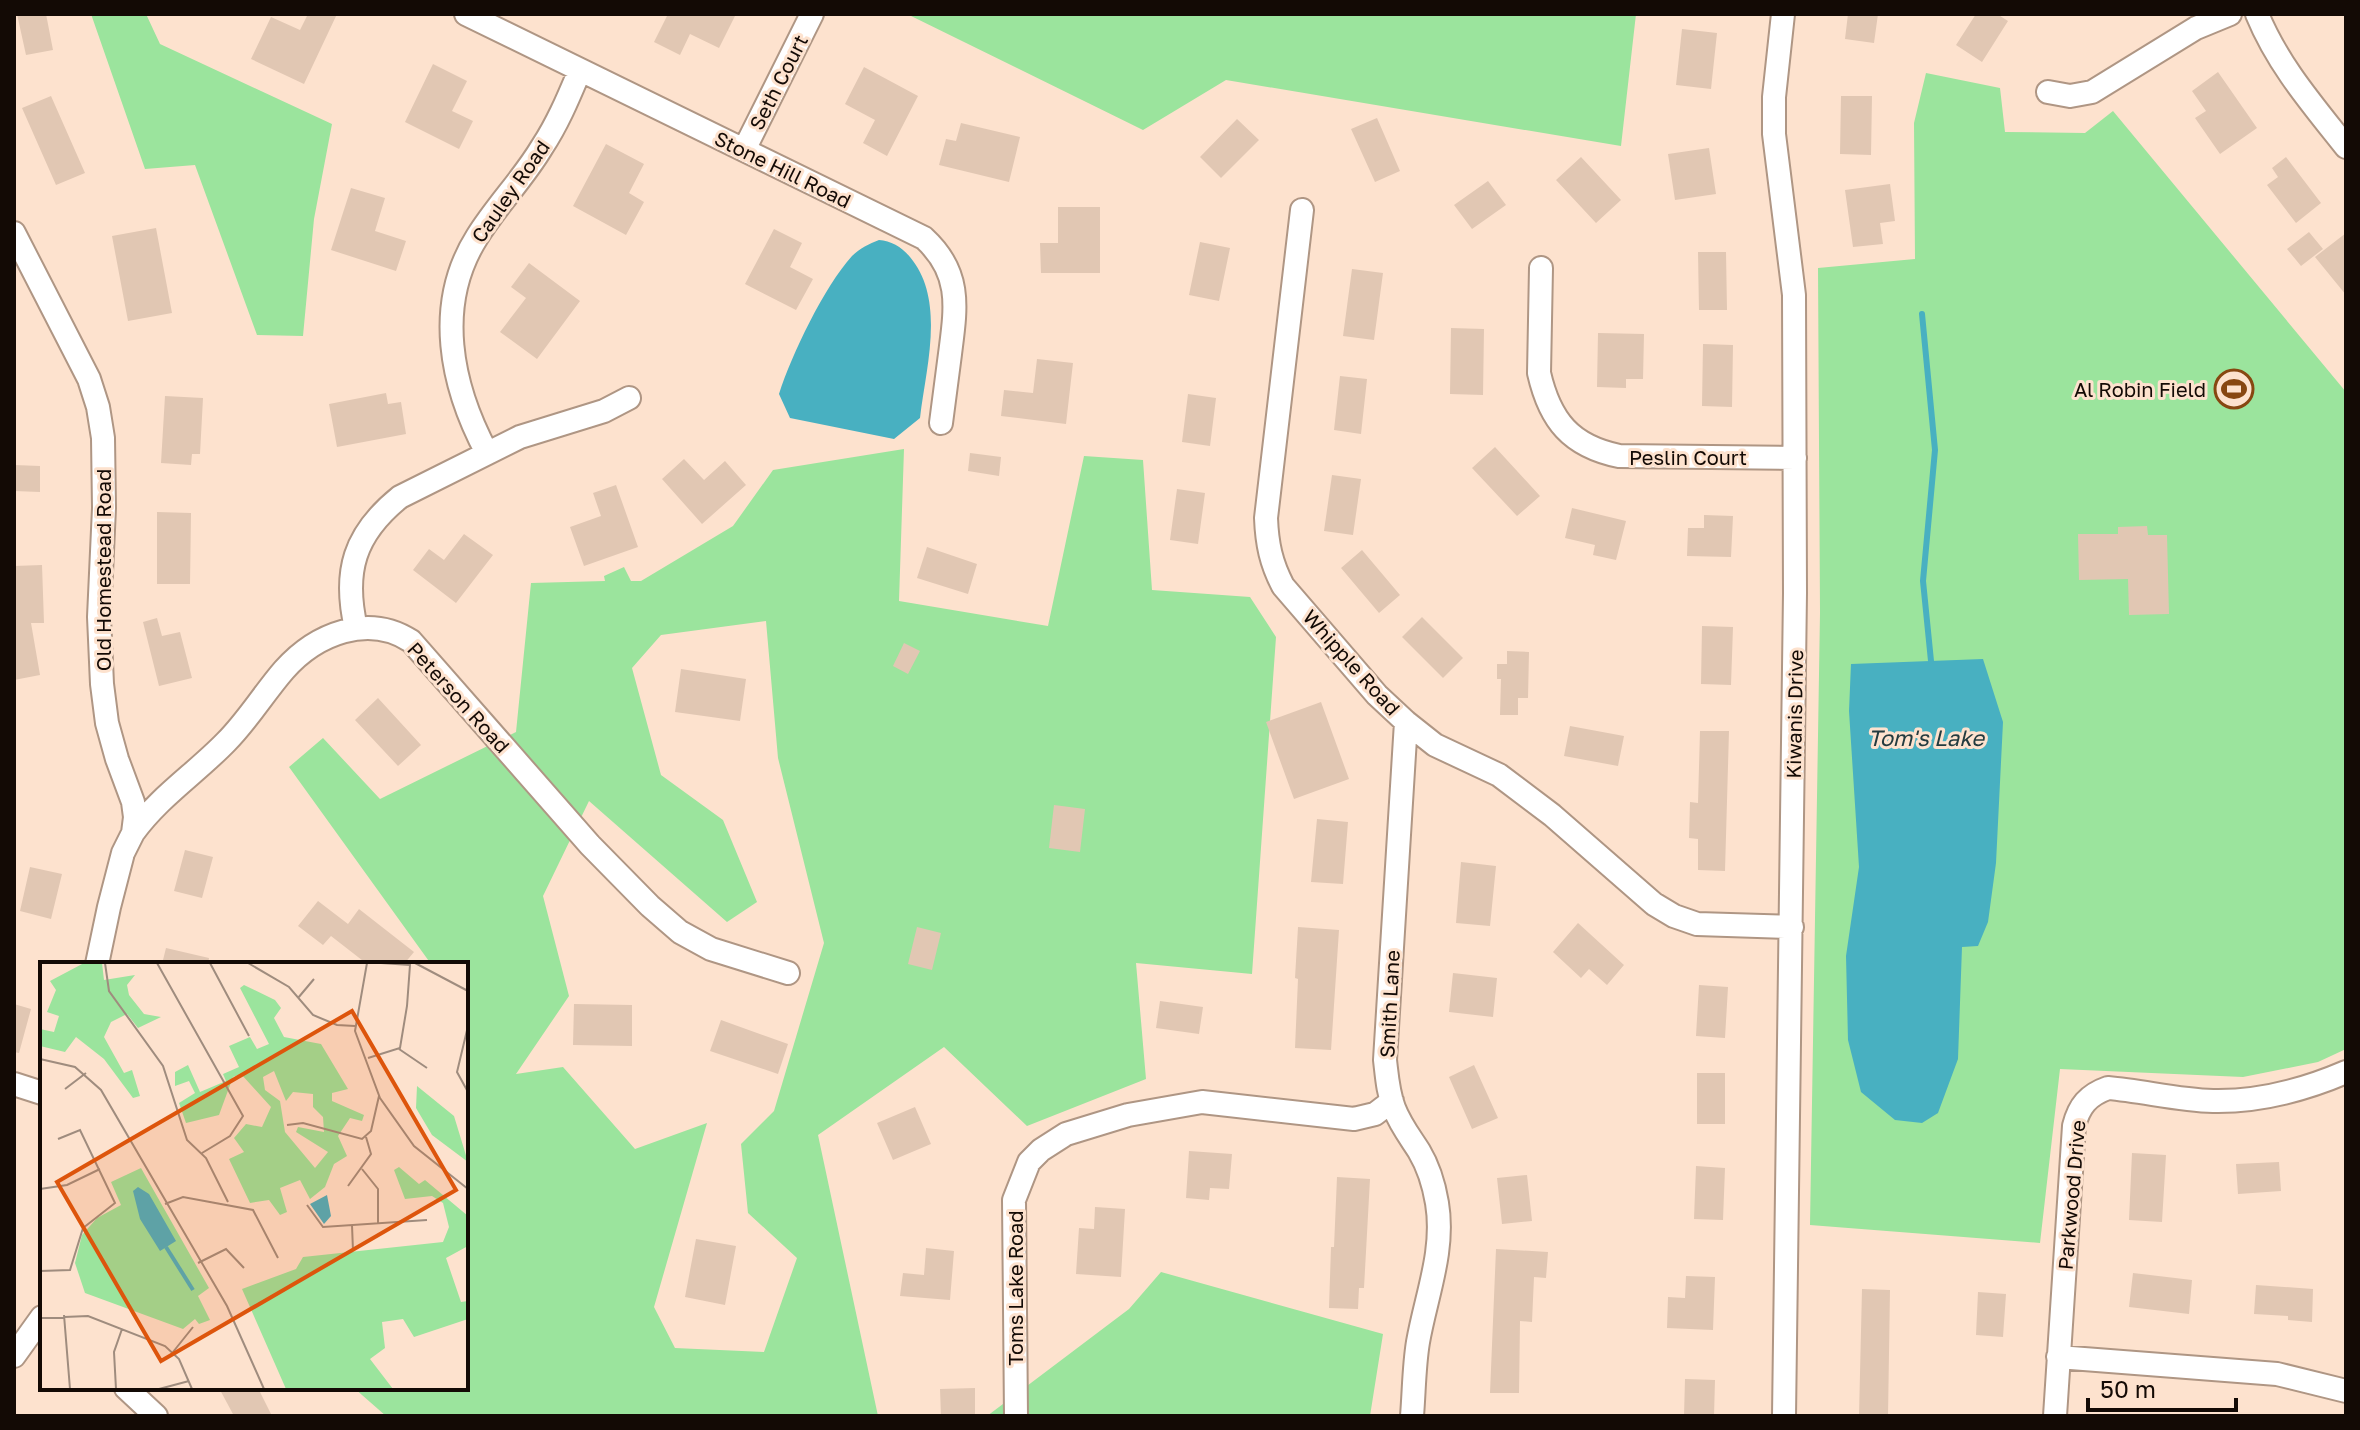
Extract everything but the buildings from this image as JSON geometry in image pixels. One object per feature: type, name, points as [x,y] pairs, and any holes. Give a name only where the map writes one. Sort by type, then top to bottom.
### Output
[{"type":"street","name":"Stone Hill Road","points":[[466,14],[924,238],[938,251],[948,269],[954,290],[955,313],[941,423]]},
{"type":"street","name":"Seth Court","points":[[744,150],[812,14]]},
{"type":"street","name":"Kiwanis Drive","points":[[1783,14],[1774,97],[1774,134],[1794,295],[1795,458],[1784,1416]]},
{"type":"street","points":[[2048,92],[2070,96],[2092,92],[2196,28],[2230,14]]},
{"type":"street","points":[[2257,14],[2286,71],[2346,147]]},
{"type":"street","name":"Cauley Road","points":[[487,453],[468,414],[453,360],[451,318],[458,279],[477,236],[541,150],[560,117],[580,70]]},
{"type":"street","name":"Whipple Road","points":[[1302,210],[1266,518],[1267,543],[1283,586],[1377,695],[1406,722],[1435,745],[1499,775],[1552,815],[1654,904],[1674,916],[1697,924],[1792,927]]},
{"type":"street","name":"Old Homestead Road","points":[[14,233],[89,379],[103,438],[104,508],[99,617],[102,684],[107,723],[133,802],[133,833],[123,853],[97,962]]},
{"type":"street","name":"Peslin Court","points":[[1541,268],[1539,373],[1551,410],[1563,428],[1579,442],[1598,452],[1619,456],[1795,458]]},
{"type":"street","points":[[356,628],[351,606],[350,576],[359,546],[384,510],[400,497],[520,437],[604,411],[629,398]]},
{"type":"street","name":"Peterson Road","points":[[133,833],[146,816],[227,741],[286,668],[305,650],[326,637],[356,628],[384,629],[411,641],[590,845],[680,932],[711,949],[788,973]]},
{"type":"street","name":"Smith Lane","points":[[1406,722],[1385,1060],[1392,1101],[1431,1178],[1438,1219],[1436,1263],[1418,1344],[1412,1416]]},
{"type":"street","name":"Parkwood Drive","points":[[2055,1416],[2074,1126],[2085,1101],[2096,1092],[2108,1088],[2212,1101],[2249,1099],[2287,1093],[2346,1072]]},
{"type":"street","points":[[14,1084],[40,1092]]},
{"type":"street","name":"Toms Lake Road","points":[[1016,1416],[1014,1200],[1029,1162],[1041,1150],[1056,1139],[1128,1115],[1202,1102],[1354,1119],[1375,1114],[1392,1101]]},
{"type":"street","points":[[14,1356],[39,1329]]},
{"type":"street","points":[[2058,1357],[2277,1374],[2346,1391]]},
{"type":"street","points":[[128,1390],[156,1416]]},
{"type":"green space","points":[[91,14],[146,14],[160,44],[332,124],[314,219],[303,336],[257,335],[195,165],[145,169]]},
{"type":"green space","points":[[907,14],[1636,14],[1621,146],[1226,80],[1143,130]]},
{"type":"green space","points":[[1926,73],[2000,88],[2005,132],[2085,133],[2113,111],[2346,392],[2346,1049],[2318,1062],[2243,1077],[2060,1069],[2040,1243],[1810,1225],[1820,613],[1818,268],[1915,259],[1914,123]]},
{"type":"green space","points":[[904,449],[899,601],[1048,626],[1084,456],[1143,460],[1152,590],[1250,597],[1276,637],[1252,974],[1136,963],[1146,1079],[1027,1126],[944,1047],[818,1135],[878,1416],[386,1416],[356,1390],[468,1390],[468,962],[430,962],[289,767],[323,738],[380,799],[516,732],[531,583],[605,581],[604,576],[624,567],[631,581],[641,581],[733,526],[773,470]],"holes":[[[766,621],[778,758],[824,943],[774,1111],[741,1144],[748,1213],[797,1258],[764,1352],[675,1348],[654,1307],[707,1123],[635,1149],[563,1067],[516,1074],[569,996],[543,896],[589,801],[727,922],[757,902],[723,820],[661,775],[632,668],[661,635]]]},
{"type":"green space","points":[[1161,1272],[1383,1334],[1370,1416],[987,1416],[1129,1309]]},
{"type":"water","points":[[879,240],[896,245],[910,257],[921,274],[931,313],[929,356],[920,418],[894,439],[790,418],[779,394],[800,341],[841,269],[865,246]]},
{"type":"water","name":"Tom's Lake","points":[[1983,659],[2003,722],[1996,863],[1988,922],[1978,946],[1962,947],[1958,1059],[1938,1113],[1922,1123],[1895,1120],[1861,1092],[1848,1040],[1846,956],[1859,867],[1849,711],[1851,664]]},
{"type":"waterway","points":[[1922,314],[1935,450],[1923,581],[1931,661]]},
{"type":"place","name":"Al Robin Field","points":[[2234,389]]}]
